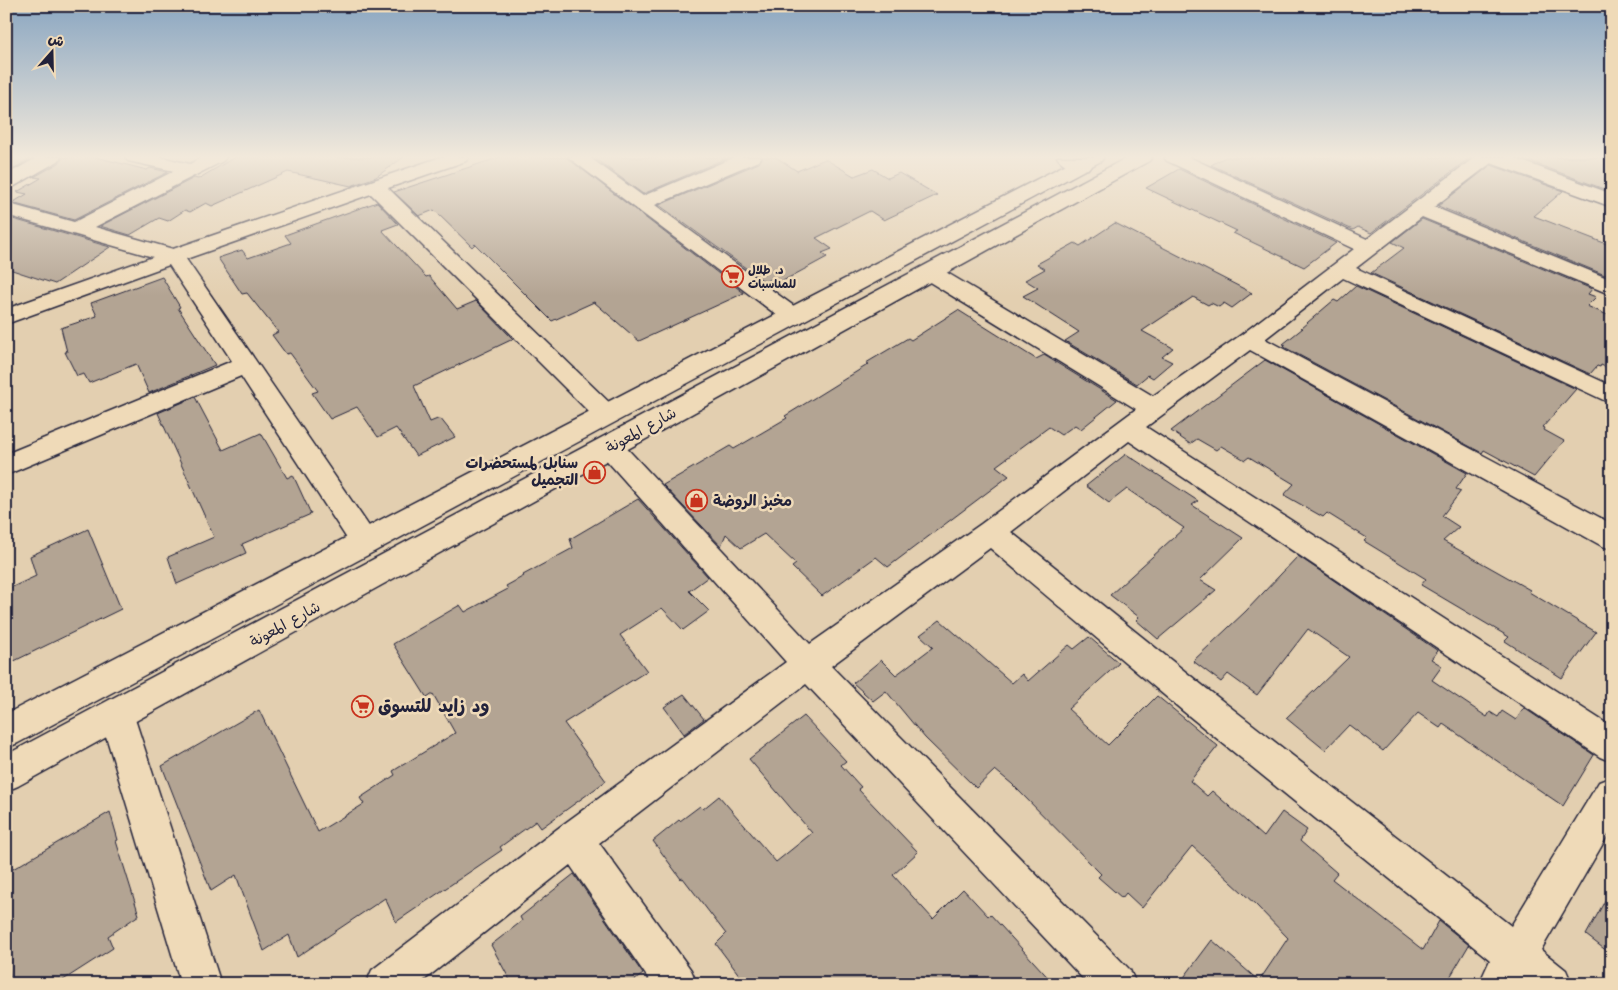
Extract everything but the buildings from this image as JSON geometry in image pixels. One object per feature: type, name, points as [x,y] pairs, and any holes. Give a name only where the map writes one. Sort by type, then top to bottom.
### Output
[{"type":"main road","points":[[78,228],[127,203]]},
{"type":"main road","points":[[6,317],[174,256],[329,203]]},
{"type":"main road","points":[[392,203],[607,415]]},
{"type":"main road","name":"شارع المعونة","points":[[6,732],[794,317],[1002,203]]},
{"type":"main road","name":"شارع المعونة","points":[[6,774],[1059,203]]},
{"type":"main road","points":[[1273,203],[1369,248]]},
{"type":"main road","points":[[386,984],[574,839],[808,664],[991,532],[1154,408],[1249,340],[1428,203]]},
{"type":"main road","points":[[641,204],[794,317]]},
{"type":"main road","points":[[6,209],[174,256],[365,543]]},
{"type":"main road","points":[[1421,209],[1612,288]]},
{"type":"main road","points":[[1341,269],[1612,396]]},
{"type":"main road","points":[[931,273],[1154,408]]},
{"type":"main road","points":[[1249,340],[1612,538]]},
{"type":"main road","points":[[6,465],[247,364]]},
{"type":"main road","points":[[1128,428],[1612,746]]},
{"type":"main road","points":[[610,447],[808,664],[1116,984]]},
{"type":"main road","points":[[991,532],[1195,700],[1508,969],[1552,984]]},
{"type":"main road","points":[[116,716],[200,984]]},
{"type":"main road","points":[[1508,969],[1612,794]]},
{"type":"main road","points":[[574,839],[677,984]]},
{"type":"place","name":"د. طلال للمناسبات","points":[[732,277]]},
{"type":"place","name":"سنابل لمستحضرات التجميل","points":[[594,472]]},
{"type":"place","name":"مخبز الروضة","points":[[697,501]]},
{"type":"place","name":"ود زايد للتسوق","points":[[362,706]]}]
